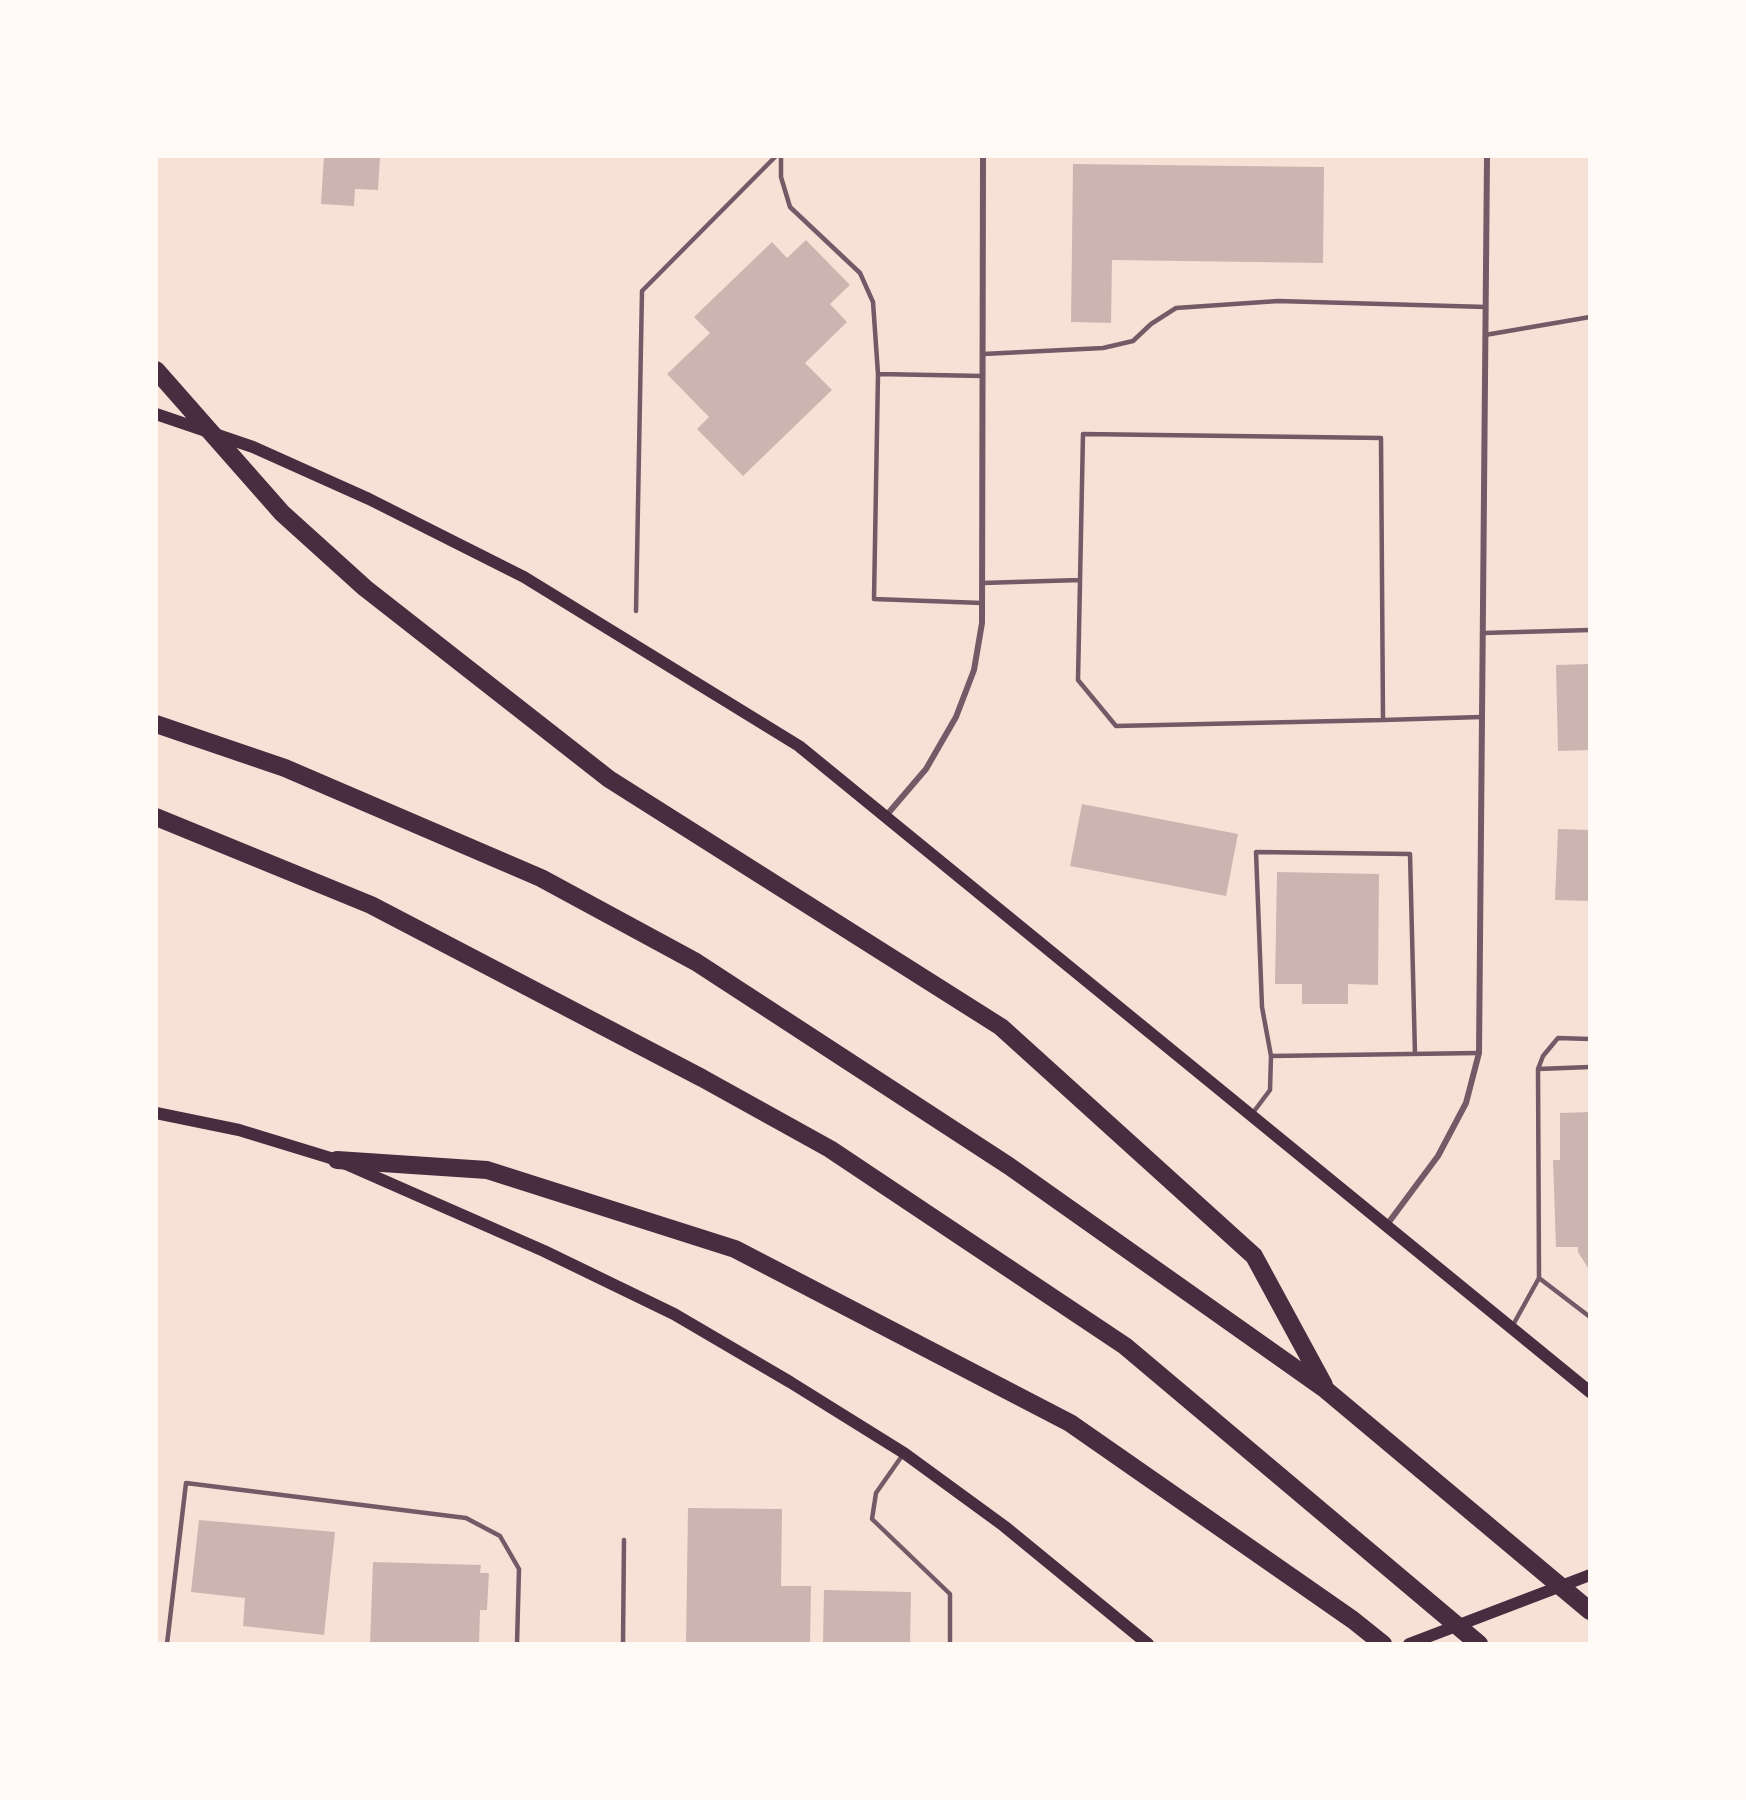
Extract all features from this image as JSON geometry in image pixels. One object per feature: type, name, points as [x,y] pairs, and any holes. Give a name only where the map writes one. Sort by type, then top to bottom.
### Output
[{"type":"highway","points":[[156,370],[282,513],[365,588],[609,778],[1001,1027],[1254,1256],[1326,1390]]},
{"type":"highway","points":[[156,724],[285,768],[541,878],[696,962],[1009,1166],[1326,1390],[1590,1611]]},
{"type":"highway","points":[[156,817],[371,905],[702,1078],[830,1149],[1125,1346],[1397,1572],[1479,1644]]},
{"type":"highway","points":[[337,1160],[487,1170],[735,1249],[1070,1423],[1353,1620],[1383,1644]]},
{"type":"main road","points":[[156,414],[253,447],[369,499],[524,577],[799,746],[1590,1392]]},
{"type":"main road","points":[[156,1113],[239,1130],[337,1160],[544,1251],[674,1314],[790,1382],[904,1453],[1004,1526],[1148,1644]]},
{"type":"main road","points":[[1409,1644],[1590,1575]]},
{"type":"street","points":[[885,818],[926,769],[956,717],[974,670],[982,623],[983,156]]},
{"type":"street","points":[[1386,1226],[1438,1156],[1466,1103],[1479,1053],[1487,156]]},
{"type":"lane","points":[[779,156],[781,177],[790,207],[860,273],[873,302],[878,374],[874,599],[982,603]]},
{"type":"lane","points":[[636,611],[642,291],[779,156]]},
{"type":"lane","points":[[983,354],[1103,348],[1123,344],[1133,341],[1150,324],[1176,308],[1278,301],[1486,307]]},
{"type":"lane","points":[[1485,335],[1590,317]]},
{"type":"lane","points":[[878,374],[983,376]]},
{"type":"lane","points":[[1383,720],[1381,438],[1083,434],[1078,681],[1116,726],[1383,720],[1482,717]]},
{"type":"lane","points":[[982,583],[1080,580]]},
{"type":"lane","points":[[1483,633],[1590,630]]},
{"type":"lane","points":[[1250,1116],[1270,1089],[1270,1056],[1262,1007],[1256,852],[1410,854],[1415,1054]]},
{"type":"lane","points":[[1511,1328],[1539,1278],[1538,1069],[1543,1056],[1558,1038],[1590,1038]]},
{"type":"lane","points":[[1270,1056],[1479,1053]]},
{"type":"lane","points":[[1538,1069],[1590,1068]]},
{"type":"lane","points":[[1539,1278],[1590,1317]]},
{"type":"lane","points":[[904,1453],[876,1493],[872,1519],[950,1594],[950,1644]]},
{"type":"lane","points":[[167,1644],[186,1484],[466,1518],[500,1536],[519,1569],[517,1644]]},
{"type":"lane","points":[[623,1644],[624,1540]]},
{"type":"building","points":[[324,156],[380,156],[378,190],[355,189],[354,206],[321,204]]},
{"type":"building","points":[[1073,164],[1324,167],[1323,263],[1112,260],[1111,323],[1071,322]]},
{"type":"building","points":[[806,240],[850,285],[830,304],[847,322],[805,363],[832,390],[743,476],[697,429],[709,417],[667,374],[710,333],[694,317],[772,242],[787,258]]},
{"type":"building","points":[[1590,664],[1590,750],[1558,751],[1556,665]]},
{"type":"building","points":[[1082,804],[1238,834],[1226,896],[1070,866]]},
{"type":"building","points":[[1558,829],[1590,830],[1590,901],[1555,900]]},
{"type":"building","points":[[1277,872],[1379,874],[1378,985],[1348,984],[1348,1004],[1302,1004],[1302,984],[1275,984]]},
{"type":"building","points":[[1590,1112],[1590,1271],[1578,1252],[1578,1247],[1556,1247],[1553,1160],[1560,1160],[1560,1113]]},
{"type":"building","points":[[688,1508],[782,1509],[781,1586],[811,1586],[810,1644],[686,1644]]},
{"type":"building","points":[[199,1520],[335,1532],[324,1635],[243,1626],[245,1598],[191,1592]]},
{"type":"building","points":[[373,1562],[481,1565],[480,1573],[489,1573],[487,1610],[480,1610],[479,1644],[370,1644]]},
{"type":"building","points":[[824,1590],[911,1592],[910,1644],[823,1644]]}]
